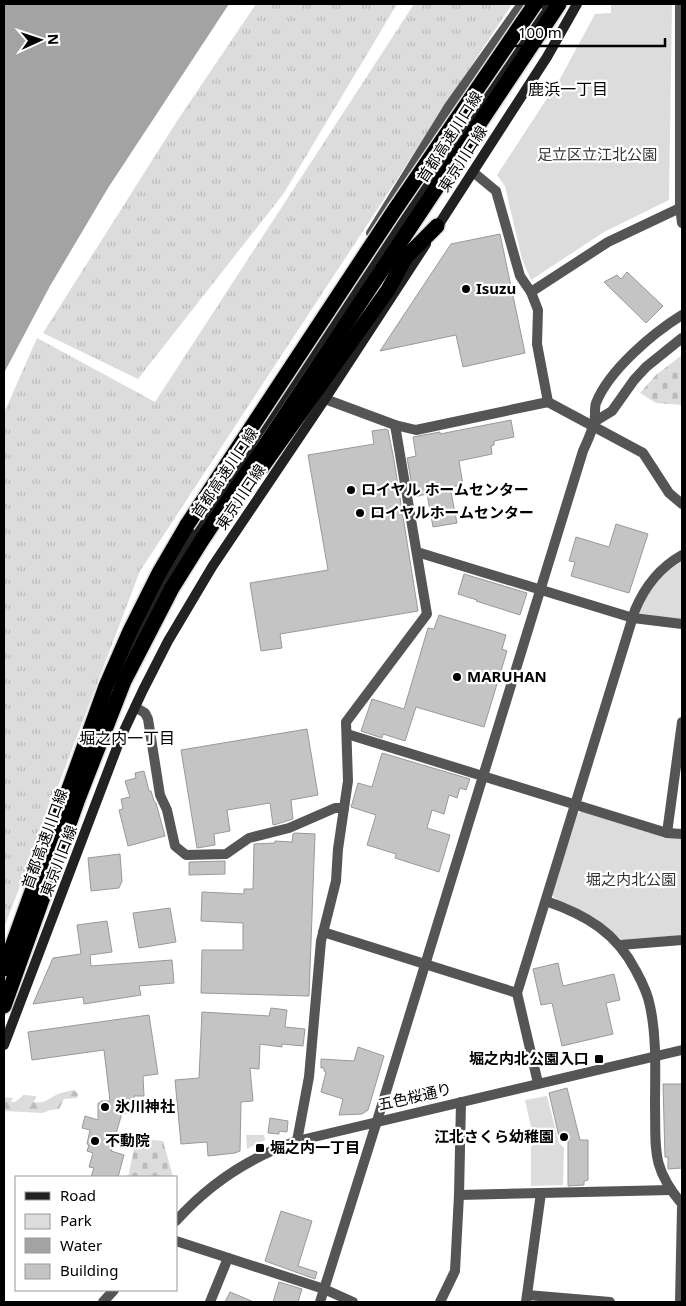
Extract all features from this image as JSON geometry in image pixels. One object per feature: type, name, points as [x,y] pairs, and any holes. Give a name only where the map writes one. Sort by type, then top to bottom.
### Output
[{"type":"highway","points":[[524,4],[526,24]]},
{"type":"highway","name":"首都高速川口線","points":[[4,969],[106,686],[130,631],[159,573],[187,525],[394,212],[535,4]]},
{"type":"highway","points":[[187,525],[209,501],[526,24],[542,4]]},
{"type":"highway","name":"首都高速川口線","points":[[4,1006],[78,799],[124,681],[172,588],[202,540],[560,4]]},
{"type":"highway","points":[[144,640],[264,465],[388,290],[406,256],[437,226]]},
{"type":"main road","name":"東京川口線","points":[[4,985],[79,776],[124,663],[164,583],[256,436],[546,4]]},
{"type":"main road","name":"東京川口線","points":[[4,1045],[121,737],[168,641],[212,567],[325,399],[547,57],[577,4]]},
{"type":"street","points":[[256,436],[310,332],[443,116],[524,4]]},
{"type":"street","points":[[680,4],[682,25],[682,222]]},
{"type":"street","points":[[473,172],[496,191],[520,276],[531,292],[538,310],[537,344],[548,402]]},
{"type":"street","points":[[531,292],[608,242],[681,207]]},
{"type":"street","points":[[320,1302],[583,451],[593,424],[595,404],[620,366],[669,323],[682,315]]},
{"type":"street","points":[[593,424],[612,411],[634,380],[658,356],[682,338]]},
{"type":"street","points":[[325,399],[395,425],[416,430],[548,402],[593,424],[643,453],[669,493],[682,504]]},
{"type":"street","points":[[297,1141],[309,1077],[323,932],[336,881],[338,849],[348,780],[346,722],[427,614],[395,425]]},
{"type":"street","points":[[417,552],[633,618],[682,624]]},
{"type":"street","points":[[538,1083],[517,993],[640,599],[649,583],[661,569],[682,555]]},
{"type":"street","points":[[135,706],[145,713],[148,719],[160,795],[167,810],[175,846],[186,855],[226,854],[249,838],[289,828],[335,808],[344,808]]},
{"type":"street","points":[[667,833],[682,722]]},
{"type":"street","points":[[347,734],[667,833],[682,834]]},
{"type":"street","points":[[546,901],[589,920],[606,932],[620,945],[638,975],[650,1005],[655,1056],[656,1152],[660,1171],[670,1190],[682,1204]]},
{"type":"street","points":[[323,932],[517,993]]},
{"type":"street","points":[[620,945],[682,940]]},
{"type":"street","name":"五色桜通り","points":[[178,1219],[196,1200],[232,1172],[267,1153],[297,1141],[682,1050]]},
{"type":"street","points":[[440,1302],[455,1271],[460,1195],[461,1102]]},
{"type":"street","points":[[460,1195],[670,1190]]},
{"type":"street","points":[[541,1193],[526,1299],[610,1302]]},
{"type":"street","points":[[680,1302],[682,1208]]},
{"type":"street","points":[[178,1242],[324,1289],[353,1302]]},
{"type":"street","points":[[210,1302],[228,1258]]},
{"type":"street","points":[[103,1302],[113,1291]]},
{"type":"green space","points":[[256,4],[397,4],[284,193],[138,379],[43,333],[177,121]]},
{"type":"green space","points":[[414,4],[512,4],[140,571],[4,928],[4,413],[37,338],[155,402]]},
{"type":"green space","name":"足立区立江北公園","points":[[611,4],[672,4],[669,200],[604,232],[531,280],[522,259],[505,186],[497,175],[561,77],[595,14],[611,13]]},
{"type":"green space","points":[[682,355],[682,405],[656,403],[640,393],[656,375]]},
{"type":"green space","points":[[682,561],[682,620],[642,616],[639,612],[652,589],[668,571]]},
{"type":"green space","name":"堀之内北公園","points":[[582,811],[682,838],[682,935],[623,940],[595,918],[555,899],[552,895],[578,813]]},
{"type":"green space","points":[[74,1090],[78,1094],[77,1098],[64,1099],[59,1109],[43,1113],[4,1111],[4,1097],[13,1098],[11,1102],[15,1102],[24,1095],[36,1096],[33,1102],[41,1102],[58,1094]]},
{"type":"green space","points":[[547,1096],[559,1143],[564,1148],[563,1185],[531,1186],[531,1146],[535,1145],[525,1100]]},
{"type":"green space","points":[[246,1135],[264,1135],[265,1140],[247,1149]]},
{"type":"green space","points":[[143,1139],[163,1141],[173,1176],[128,1176],[135,1144],[142,1145]]},
{"type":"water","points":[[4,4],[229,4],[108,188],[50,286],[4,373]]},
{"type":"building","name":"Isuzu","points":[[500,234],[525,353],[463,367],[456,335],[380,351],[451,244]]},
{"type":"building","points":[[627,272],[663,306],[646,323],[604,282],[617,275],[621,279]]},
{"type":"building","points":[[511,420],[514,437],[494,441],[494,445],[491,446],[492,454],[459,461],[463,485],[450,487],[457,523],[433,527],[427,494],[414,497],[407,458],[416,456],[413,437],[440,432],[440,434]]},
{"type":"building","name":"ロイヤルホームセンター","points":[[388,430],[394,460],[418,611],[280,634],[282,648],[261,651],[250,583],[328,570],[308,455],[374,444],[372,431]]},
{"type":"building","points":[[616,524],[648,534],[629,593],[571,576],[575,562],[569,561],[576,537],[609,547]]},
{"type":"building","points":[[464,574],[527,593],[520,615],[458,594]]},
{"type":"building","name":"MARUHAN","points":[[439,615],[506,635],[502,649],[507,651],[484,727],[416,707],[405,741],[383,734],[382,738],[361,731],[372,699],[404,709],[428,628],[434,629]]},
{"type":"building","points":[[307,729],[318,795],[291,800],[293,819],[274,825],[270,803],[227,810],[230,831],[214,834],[215,845],[197,848],[181,750]]},
{"type":"building","points":[[382,753],[470,779],[466,790],[460,788],[457,798],[449,795],[444,814],[432,810],[427,828],[450,835],[439,872],[395,858],[396,854],[367,845],[376,815],[351,807],[358,783],[372,787]]},
{"type":"building","points":[[144,771],[149,791],[151,791],[156,803],[165,836],[128,846],[119,810],[123,809],[121,799],[130,797],[125,781],[136,778],[135,773]]},
{"type":"building","points":[[293,834],[315,834],[309,996],[201,993],[202,950],[243,950],[243,923],[201,921],[202,892],[244,894],[244,889],[253,889],[254,844],[275,843],[275,841],[292,842]]},
{"type":"building","points":[[120,854],[122,881],[119,888],[91,891],[88,858]]},
{"type":"building","points":[[225,861],[225,874],[189,875],[189,862]]},
{"type":"building","points":[[170,908],[176,942],[139,948],[133,913]]},
{"type":"building","points":[[107,921],[112,952],[90,955],[91,966],[172,960],[174,983],[139,986],[141,995],[84,1004],[83,997],[33,1004],[53,958],[81,954],[77,925]]},
{"type":"building","points":[[558,963],[563,986],[614,974],[620,1000],[606,1003],[613,1034],[562,1046],[552,1003],[541,1005],[533,969]]},
{"type":"building","points":[[271,1008],[287,1010],[285,1027],[305,1029],[303,1046],[282,1044],[282,1047],[260,1044],[259,1069],[250,1068],[253,1101],[241,1102],[240,1151],[208,1156],[207,1142],[181,1144],[175,1080],[199,1078],[202,1012],[269,1016]]},
{"type":"building","points":[[149,1015],[158,1074],[143,1076],[144,1096],[134,1096],[134,1113],[122,1113],[111,1151],[124,1155],[118,1176],[91,1176],[94,1168],[89,1167],[93,1153],[87,1151],[90,1130],[82,1128],[85,1116],[98,1120],[98,1103],[110,1101],[104,1050],[32,1060],[28,1032]]},
{"type":"building","points":[[358,1047],[384,1056],[368,1110],[362,1114],[339,1115],[343,1099],[321,1092],[326,1072],[324,1068],[321,1068],[321,1059],[354,1061]]},
{"type":"building","points":[[663,1084],[682,1084],[682,1168],[668,1169],[668,1157],[665,1157]]},
{"type":"building","points":[[567,1088],[580,1140],[588,1140],[588,1180],[584,1181],[584,1185],[568,1186],[568,1140],[560,1141],[549,1093]]},
{"type":"building","points":[[270,1118],[288,1121],[287,1132],[279,1131],[279,1134],[268,1133]]},
{"type":"building","points":[[281,1211],[312,1221],[298,1266],[317,1272],[315,1279],[265,1261]]},
{"type":"building","points":[[279,1282],[302,1289],[298,1302],[273,1302]]},
{"type":"building","points":[[230,1292],[254,1302],[225,1302]]},
{"type":"place","name":"Isuzu","points":[[466,289]]},
{"type":"place","name":"ロイヤル ホームセンター","points":[[351,490]]},
{"type":"place","name":"ロイヤルホームセンター","points":[[360,513]]},
{"type":"place","name":"MARUHAN","points":[[457,677]]},
{"type":"place","name":"堀之内北公園入口","points":[[599,1059]]},
{"type":"place","name":"氷川神社","points":[[105,1107]]},
{"type":"place","name":"江北さくら幼稚園","points":[[564,1137]]},
{"type":"place","name":"不動院","points":[[95,1141]]},
{"type":"place","name":"堀之内一丁目","points":[[260,1148]]},
{"type":"district","name":"鹿浜一丁目","points":[[568,89]]},
{"type":"district","name":"堀之内一丁目","points":[[127,738]]}]
